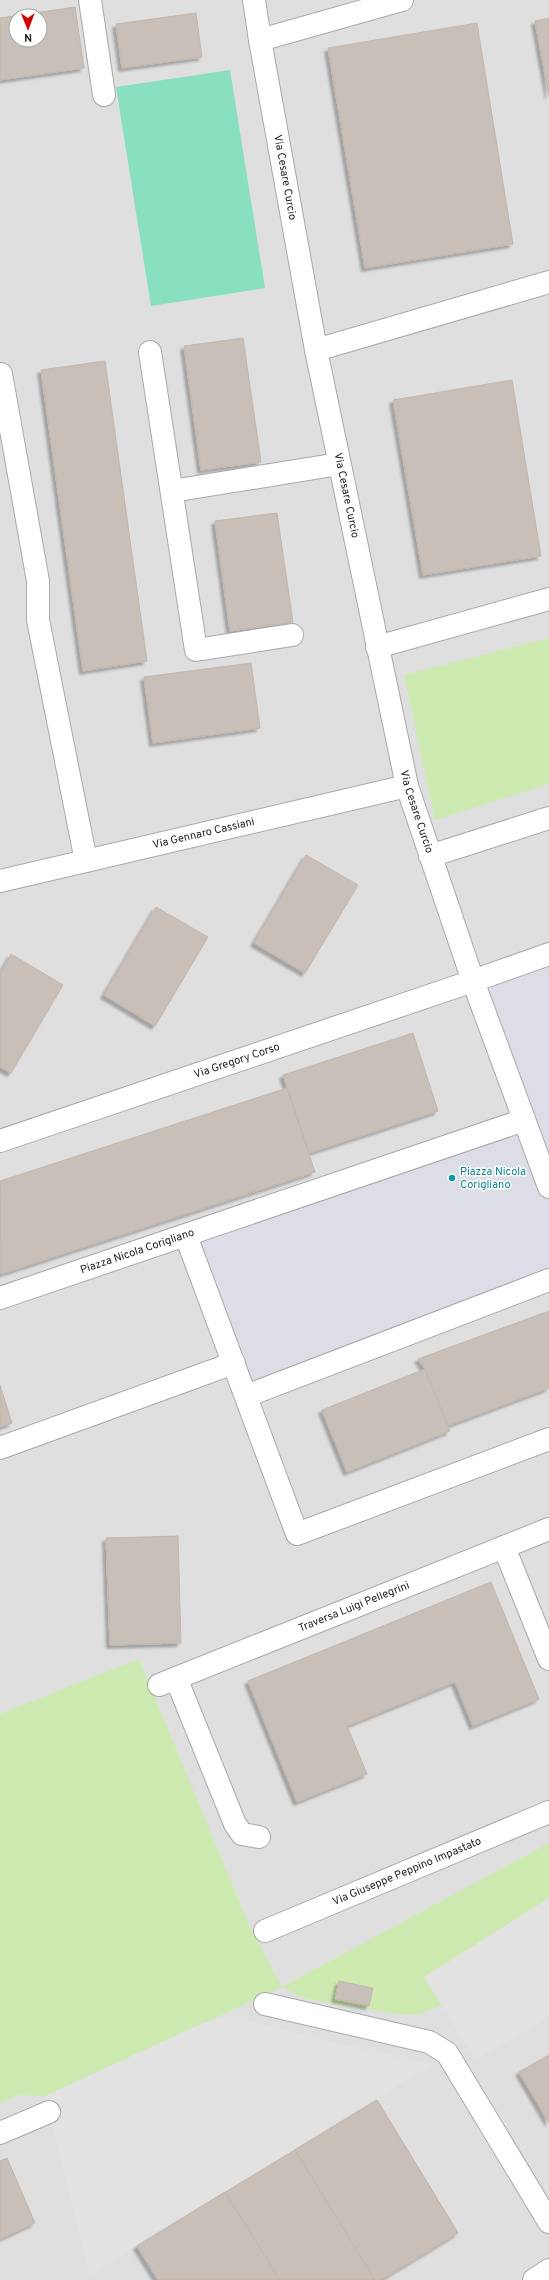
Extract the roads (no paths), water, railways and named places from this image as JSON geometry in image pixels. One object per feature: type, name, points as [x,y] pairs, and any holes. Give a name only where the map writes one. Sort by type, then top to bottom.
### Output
[{"type":"street","points":[[90,0],[104,95]]},
{"type":"street","name":"Via Cesare Curcio","points":[[254,0],[316,350],[406,786],[473,981]]},
{"type":"street","points":[[260,40],[402,0]]},
{"type":"street","points":[[316,350],[549,282]]},
{"type":"street","points":[[150,352],[196,650],[292,635]]},
{"type":"street","points":[[1,374],[38,581],[38,620],[86,861]]},
{"type":"street","points":[[172,491],[339,464]]},
{"type":"street","points":[[377,647],[549,599]]},
{"type":"street","name":"Via Gennaro Cassiani","points":[[0,881],[406,786]]},
{"type":"street","points":[[430,856],[549,818]]},
{"type":"street","points":[[549,954],[473,981],[549,1188]]},
{"type":"street","name":"Via Gregory Corso","points":[[0,1141],[473,981]]},
{"type":"street","name":"Piazza Nicola Corigliano","points":[[0,1298],[524,1120]]},
{"type":"street","points":[[186,1236],[297,1534],[549,1439]]},
{"type":"street","points":[[246,1396],[549,1280]]},
{"type":"street","points":[[0,1448],[234,1363]]},
{"type":"street","name":"Traversa Luigi Pellegrini","points":[[259,1837],[242,1834],[235,1824],[168,1681],[549,1529]]},
{"type":"street","points":[[504,1547],[549,1659]]},
{"type":"street","name":"Via Giuseppe Peppino Impastato","points":[[264,1931],[549,1812]]},
{"type":"street","points":[[265,2004],[429,2042],[447,2053],[549,2222]]},
{"type":"street","points":[[0,2133],[49,2112]]},
{"type":"street","points":[[534,2280],[549,2270]]},
{"type":"place","name":"Piazza Nicola Corigliano","points":[[452,1178]]}]
